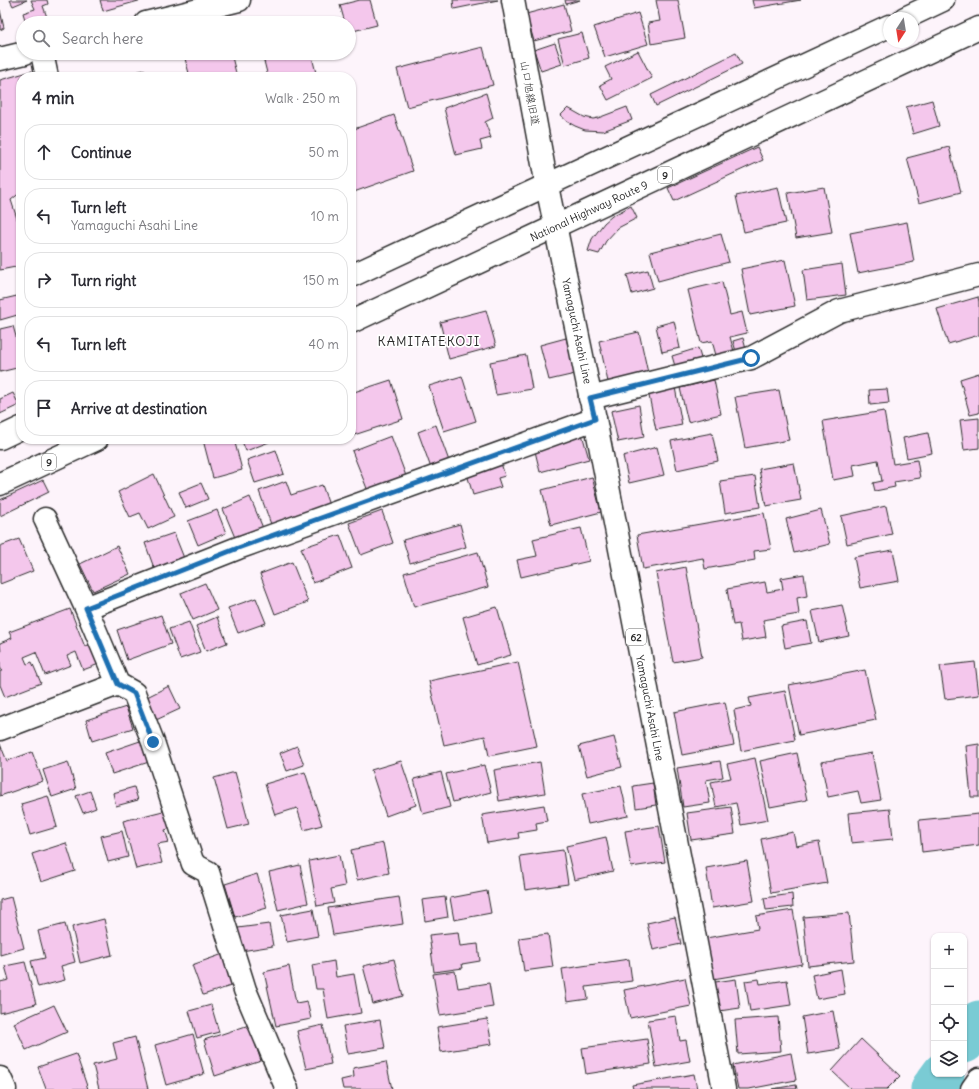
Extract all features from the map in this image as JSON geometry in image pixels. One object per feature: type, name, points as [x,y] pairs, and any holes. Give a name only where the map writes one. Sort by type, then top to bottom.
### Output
[{"type":"main road","points":[[174,16],[239,0]]},
{"type":"main road","name":"山口旭線旧道","points":[[513,0],[547,186]]},
{"type":"main road","points":[[918,12],[944,0]]},
{"type":"main road","name":"National Highway Route 9","points":[[356,320],[979,28]]},
{"type":"main road","points":[[356,274],[883,29]]},
{"type":"main road","points":[[0,59],[16,55]]},
{"type":"main road","points":[[43,60],[46,72]]},
{"type":"main road","name":"Yamaguchi Asahi Line","points":[[547,186],[595,419],[724,1089]]},
{"type":"main road","points":[[590,398],[751,358],[839,311],[979,275]]},
{"type":"main road","points":[[86,608],[238,548],[595,419]]},
{"type":"main road","points":[[0,438],[16,430]]},
{"type":"main road","name":"9","points":[[0,484],[86,444]]},
{"type":"main road","points":[[45,519],[86,608],[118,684],[134,693],[153,742],[193,864],[208,872],[245,990],[287,1089]]},
{"type":"main road","points":[[0,729],[118,684]]},
{"type":"main road","points":[[0,1078],[5,1089]]},
{"type":"main road","points":[[972,1089],[979,1079]]},
{"type":"building","points":[[10,0],[27,0],[13,6]]},
{"type":"building","points":[[31,0],[47,0],[48,4],[43,6],[47,16],[24,16],[23,13],[35,9]]},
{"type":"building","points":[[100,0],[142,0],[103,11]]},
{"type":"building","points":[[360,0],[370,0],[377,25],[356,30],[356,16],[343,16],[340,5]]},
{"type":"building","points":[[453,0],[498,0],[454,9]]},
{"type":"building","points":[[565,0],[580,0],[566,4]]},
{"type":"building","points":[[656,0],[678,0],[685,38],[651,44],[648,23],[660,21]]},
{"type":"building","points":[[752,0],[801,0],[754,8]]},
{"type":"building","points":[[564,4],[571,31],[534,41],[526,14]]},
{"type":"building","points":[[0,10],[4,28],[0,30]]},
{"type":"building","points":[[638,13],[648,44],[605,57],[594,27]]},
{"type":"building","points":[[582,33],[589,58],[565,65],[558,39]]},
{"type":"building","points":[[555,43],[562,64],[541,71],[534,50]]},
{"type":"building","points":[[483,47],[493,85],[407,107],[397,69]]},
{"type":"building","points":[[638,51],[652,78],[608,100],[600,85],[611,79],[605,67]]},
{"type":"building","points":[[736,53],[742,64],[656,106],[651,95]]},
{"type":"building","points":[[185,60],[233,60],[236,72],[189,72]]},
{"type":"building","points":[[264,60],[313,60],[316,72],[267,72]]},
{"type":"building","points":[[16,76],[16,196],[11,200],[16,216],[16,267],[0,270],[0,80]]},
{"type":"building","points":[[486,93],[493,118],[485,122],[491,138],[480,141],[482,149],[456,155],[444,108]]},
{"type":"building","points":[[932,100],[939,126],[913,134],[906,107]]},
{"type":"building","points":[[627,107],[632,120],[603,131],[585,130],[566,121],[561,115],[568,108],[584,117],[593,119]]},
{"type":"building","points":[[394,115],[413,171],[356,191],[356,128]]},
{"type":"building","points":[[757,147],[763,160],[674,201],[668,188]]},
{"type":"building","points":[[949,147],[961,192],[919,203],[907,158]]},
{"type":"building","points":[[778,187],[786,223],[744,232],[736,196]]},
{"type":"building","points":[[824,187],[832,232],[796,238],[788,193]]},
{"type":"building","points":[[631,206],[637,218],[618,228],[606,241],[599,254],[588,251],[592,239],[604,223],[612,216]]},
{"type":"building","points":[[907,222],[914,262],[858,273],[850,233]]},
{"type":"building","points":[[721,234],[729,262],[658,281],[650,252]]},
{"type":"building","points":[[785,260],[795,306],[750,315],[741,269]]},
{"type":"building","points":[[842,264],[846,295],[807,300],[803,270]]},
{"type":"building","points":[[648,270],[653,288],[632,294],[627,275]]},
{"type":"building","points":[[722,282],[730,315],[742,312],[747,333],[730,337],[735,355],[717,359],[712,341],[701,343],[688,290]]},
{"type":"building","points":[[16,296],[16,315],[0,320],[0,300]]},
{"type":"building","points":[[978,297],[979,335],[948,344],[937,309]]},
{"type":"building","points":[[486,310],[496,346],[449,359],[440,322]]},
{"type":"building","points":[[674,321],[680,348],[662,352],[656,326]]},
{"type":"building","points":[[13,326],[16,336],[16,368],[0,372],[0,329]]},
{"type":"building","points":[[639,332],[648,373],[608,382],[599,341]]},
{"type":"building","points":[[566,338],[575,374],[549,380],[540,345]]},
{"type":"building","points":[[743,338],[747,353],[737,355],[733,341]]},
{"type":"building","points":[[698,348],[703,365],[677,373],[672,356]]},
{"type":"building","points":[[526,355],[532,389],[496,395],[490,362]]},
{"type":"building","points":[[979,373],[979,413],[970,415],[960,379]]},
{"type":"building","points":[[462,376],[476,421],[444,431],[429,386]]},
{"type":"building","points":[[391,380],[403,419],[356,434],[356,391]]},
{"type":"building","points":[[714,380],[721,414],[688,422],[680,388]]},
{"type":"building","points":[[674,382],[682,425],[656,430],[647,386]]},
{"type":"building","points":[[887,389],[889,403],[870,405],[869,390]]},
{"type":"building","points":[[779,390],[789,440],[745,448],[735,397]]},
{"type":"building","points":[[13,393],[16,399],[16,406],[0,414],[0,399]]},
{"type":"building","points":[[639,405],[644,437],[618,442],[611,411]]},
{"type":"building","points":[[884,411],[893,464],[917,460],[920,478],[894,482],[895,487],[875,491],[873,483],[882,481],[878,460],[853,465],[855,476],[833,480],[823,421]]},
{"type":"building","points":[[979,418],[979,448],[964,450],[960,420]]},
{"type":"building","points":[[436,425],[449,461],[431,468],[418,432]]},
{"type":"building","points":[[712,433],[718,461],[677,470],[671,441]]},
{"type":"building","points":[[928,433],[932,453],[907,458],[903,438]]},
{"type":"building","points":[[582,434],[589,459],[540,472],[534,447]]},
{"type":"building","points":[[391,436],[406,476],[368,491],[352,451]]},
{"type":"building","points":[[204,444],[235,444],[242,470],[213,478]]},
{"type":"building","points":[[243,444],[264,444],[246,451]]},
{"type":"building","points":[[657,447],[664,475],[629,483],[623,456]]},
{"type":"building","points":[[276,450],[284,474],[255,483],[247,460]]},
{"type":"building","points":[[501,463],[505,476],[498,478],[501,487],[473,495],[467,474]]},
{"type":"building","points":[[794,463],[801,500],[766,506],[759,469]]},
{"type":"building","points":[[154,474],[174,517],[148,529],[140,513],[130,517],[118,492]]},
{"type":"building","points":[[755,476],[760,507],[725,513],[720,481]]},
{"type":"building","points":[[592,477],[601,512],[551,525],[542,490]]},
{"type":"building","points":[[43,480],[49,492],[0,516],[0,500]]},
{"type":"building","points":[[286,481],[291,495],[322,485],[330,508],[272,527],[259,491]]},
{"type":"building","points":[[201,483],[208,499],[186,508],[179,492]]},
{"type":"building","points":[[250,497],[263,528],[236,540],[223,509]]},
{"type":"building","points":[[886,506],[892,534],[847,544],[841,516]]},
{"type":"building","points":[[217,510],[226,533],[198,545],[188,521]]},
{"type":"building","points":[[821,510],[830,544],[794,553],[786,519]]},
{"type":"building","points":[[382,511],[393,543],[361,555],[349,523]]},
{"type":"building","points":[[764,513],[771,549],[754,551],[755,560],[705,569],[703,558],[643,569],[637,535]]},
{"type":"building","points":[[460,524],[466,547],[410,563],[403,540]]},
{"type":"building","points":[[581,528],[589,561],[521,577],[517,560],[537,556],[533,539]]},
{"type":"building","points":[[174,533],[184,558],[154,568],[145,543]]},
{"type":"building","points":[[340,535],[352,568],[313,583],[301,548]]},
{"type":"building","points":[[19,539],[33,571],[0,584],[0,546]]},
{"type":"building","points":[[117,546],[130,574],[93,591],[80,564]]},
{"type":"building","points":[[893,550],[899,581],[860,588],[854,557]]},
{"type":"building","points":[[478,552],[488,587],[414,607],[404,573]]},
{"type":"building","points":[[292,562],[308,602],[275,614],[260,574]]},
{"type":"building","points":[[686,567],[702,657],[673,662],[656,573]]},
{"type":"building","points":[[804,574],[807,596],[797,598],[799,614],[763,620],[766,637],[742,641],[739,624],[733,625],[727,589],[765,582],[767,592],[783,589],[781,578]]},
{"type":"building","points":[[205,583],[217,610],[193,620],[181,593]]},
{"type":"building","points":[[256,598],[266,623],[238,633],[228,608]]},
{"type":"building","points":[[842,605],[849,636],[819,642],[812,611]]},
{"type":"building","points":[[497,607],[511,655],[477,665],[463,617]]},
{"type":"building","points":[[70,609],[85,647],[92,645],[99,664],[83,670],[76,652],[67,656],[71,665],[45,675],[36,652],[24,657],[27,664],[32,662],[41,683],[5,697],[0,685],[0,671],[2,671],[0,667],[0,643],[12,638],[9,632]]},
{"type":"building","points":[[161,615],[171,644],[127,660],[117,630]]},
{"type":"building","points":[[217,617],[227,643],[206,651],[196,626]]},
{"type":"building","points":[[807,621],[811,643],[785,648],[781,626]]},
{"type":"building","points":[[189,622],[200,652],[180,659],[169,629]]},
{"type":"building","points":[[518,662],[537,746],[489,756],[485,736],[444,745],[429,681]]},
{"type":"building","points":[[975,662],[979,695],[945,699],[940,666]]},
{"type":"building","points":[[865,670],[876,720],[799,735],[789,685]]},
{"type":"building","points":[[169,686],[180,709],[156,720],[145,698]]},
{"type":"building","points":[[785,691],[795,740],[741,751],[734,710],[751,706],[749,698]]},
{"type":"building","points":[[725,702],[734,745],[682,755],[674,712]]},
{"type":"building","points":[[126,707],[133,728],[92,741],[86,720]]},
{"type":"building","points":[[614,737],[622,767],[587,776],[579,746]]},
{"type":"building","points":[[143,740],[149,762],[112,774],[105,753]]},
{"type":"building","points":[[0,744],[7,761],[32,752],[43,781],[0,796]]},
{"type":"building","points":[[979,744],[979,797],[971,797],[966,746]]},
{"type":"building","points":[[297,746],[304,765],[287,771],[280,753]]},
{"type":"building","points":[[797,753],[807,800],[770,807],[760,761]]},
{"type":"building","points":[[872,753],[881,800],[861,803],[858,791],[828,797],[821,762]]},
{"type":"building","points":[[755,758],[768,820],[741,825],[736,803],[716,807],[711,782],[731,778],[727,764]]},
{"type":"building","points":[[401,761],[416,805],[386,816],[371,770]]},
{"type":"building","points":[[720,761],[723,777],[706,780],[710,803],[683,807],[677,768]]},
{"type":"building","points":[[68,762],[76,789],[52,797],[43,770]]},
{"type":"building","points":[[540,762],[545,793],[499,801],[494,770]]},
{"type":"building","points":[[484,765],[491,792],[453,802],[446,774]]},
{"type":"building","points":[[235,772],[249,824],[228,829],[214,778]]},
{"type":"building","points":[[305,772],[322,825],[304,830],[297,808],[275,815],[265,784]]},
{"type":"building","points":[[441,772],[450,807],[423,814],[414,779]]},
{"type":"building","points":[[653,783],[656,805],[636,808],[633,786]]},
{"type":"building","points":[[621,786],[628,816],[588,824],[582,794]]},
{"type":"building","points":[[134,787],[138,800],[116,806],[113,793]]},
{"type":"building","points":[[90,791],[96,808],[83,813],[76,796]]},
{"type":"building","points":[[48,796],[57,827],[30,835],[21,804]]},
{"type":"building","points":[[544,805],[547,821],[536,823],[537,830],[518,833],[519,838],[487,843],[482,815]]},
{"type":"building","points":[[731,807],[735,834],[691,840],[687,813]]},
{"type":"building","points":[[890,809],[893,839],[851,843],[848,813]]},
{"type":"building","points":[[167,810],[171,828],[165,830],[169,842],[157,844],[162,863],[136,869],[123,821]]},
{"type":"building","points":[[979,814],[979,845],[922,852],[919,820]]},
{"type":"building","points":[[659,826],[665,862],[631,867],[625,831]]},
{"type":"building","points":[[122,831],[128,857],[108,862],[101,836]]},
{"type":"building","points":[[793,832],[796,846],[819,842],[827,883],[771,893],[761,839]]},
{"type":"building","points":[[606,837],[613,871],[574,880],[566,846]]},
{"type":"building","points":[[66,843],[75,871],[41,882],[32,854]]},
{"type":"building","points":[[383,843],[389,873],[357,880],[351,850]]},
{"type":"building","points":[[563,850],[568,884],[525,890],[520,856]]},
{"type":"building","points":[[339,855],[345,886],[331,889],[334,903],[317,906],[309,861]]},
{"type":"building","points":[[747,861],[754,901],[712,908],[706,868]]},
{"type":"building","points":[[300,865],[308,903],[278,910],[269,872]]},
{"type":"building","points":[[257,874],[267,908],[235,917],[225,884]]},
{"type":"building","points":[[487,891],[491,913],[454,920],[450,898]]},
{"type":"building","points":[[792,894],[793,907],[766,910],[764,898]]},
{"type":"building","points":[[11,897],[24,948],[0,955],[0,900]]},
{"type":"building","points":[[399,897],[403,924],[333,935],[328,908]]},
{"type":"building","points":[[445,897],[448,917],[425,921],[422,900]]},
{"type":"building","points":[[313,909],[318,936],[287,942],[281,915]]},
{"type":"building","points":[[793,910],[802,964],[713,979],[706,938],[758,929],[756,916]]},
{"type":"building","points":[[849,913],[854,961],[808,966],[803,917]]},
{"type":"building","points":[[675,917],[681,944],[653,950],[647,923]]},
{"type":"building","points":[[104,919],[112,955],[80,963],[72,927]]},
{"type":"building","points":[[65,924],[75,962],[61,966],[65,980],[38,987],[31,961],[45,958],[38,931]]},
{"type":"building","points":[[269,924],[273,946],[241,951],[238,928]]},
{"type":"building","points":[[458,932],[460,946],[478,944],[480,961],[462,964],[463,968],[434,972],[429,935]]},
{"type":"building","points":[[548,934],[553,967],[524,971],[519,938]]},
{"type":"building","points":[[226,953],[237,984],[203,995],[192,965]]},
{"type":"building","points":[[394,959],[403,996],[373,1004],[363,966]]},
{"type":"building","points":[[629,959],[632,981],[586,987],[588,999],[567,1002],[562,969]]},
{"type":"building","points":[[334,961],[336,977],[354,974],[361,1013],[328,1019],[323,989],[316,989],[312,965]]},
{"type":"building","points":[[25,962],[36,1004],[0,1013],[0,982],[9,980],[5,966]]},
{"type":"building","points":[[289,966],[296,1003],[307,1001],[311,1019],[276,1026],[264,972]]},
{"type":"building","points":[[841,969],[845,994],[817,999],[812,975]]},
{"type":"building","points":[[455,971],[458,988],[489,983],[493,1007],[440,1015],[433,974]]},
{"type":"building","points":[[685,978],[691,1006],[630,1018],[624,990]]},
{"type":"building","points":[[736,979],[740,1008],[719,1011],[715,982]]},
{"type":"building","points":[[759,979],[760,984],[787,980],[791,1005],[750,1011],[745,981]]},
{"type":"building","points":[[54,1005],[67,1032],[26,1050],[14,1023]]},
{"type":"building","points":[[211,1005],[219,1032],[197,1038],[189,1011]]},
{"type":"building","points":[[833,1011],[840,1049],[808,1054],[802,1017]]},
{"type":"building","points":[[676,1016],[680,1041],[686,1040],[690,1061],[656,1067],[648,1020]]},
{"type":"building","points":[[778,1017],[781,1051],[738,1054],[735,1020]]},
{"type":"building","points":[[487,1019],[492,1044],[441,1052],[437,1027]]},
{"type":"building","points":[[380,1020],[385,1048],[348,1054],[343,1026]]},
{"type":"building","points":[[249,1025],[261,1061],[215,1076],[204,1040]]},
{"type":"building","points":[[323,1025],[331,1064],[306,1069],[297,1031]]},
{"type":"building","points":[[193,1034],[204,1074],[166,1085],[155,1045]]},
{"type":"building","points":[[135,1037],[148,1089],[99,1089],[93,1065],[117,1059],[113,1043]]},
{"type":"building","points":[[647,1039],[651,1064],[586,1074],[582,1048]]},
{"type":"building","points":[[861,1039],[900,1076],[887,1089],[851,1089],[832,1071]]},
{"type":"building","points":[[791,1053],[796,1080],[749,1089],[738,1089],[733,1065]]},
{"type":"building","points":[[76,1054],[88,1089],[46,1089],[38,1067]]},
{"type":"building","points":[[386,1062],[392,1089],[343,1089],[341,1080],[354,1077],[353,1068]]},
{"type":"building","points":[[694,1074],[697,1089],[633,1089],[632,1085]]},
{"type":"building","points":[[796,1085],[797,1089],[772,1089]]},
{"type":"waterway","points":[[965,1041],[979,1022]]},
{"type":"waterway","points":[[932,1089],[941,1077]]},
{"type":"district","name":"KAMITATEKOJI","points":[[429,341]]},
{"type":"route","points":[[153,742],[134,693],[118,684],[86,608],[238,548],[595,419],[590,398],[751,358]]}]
